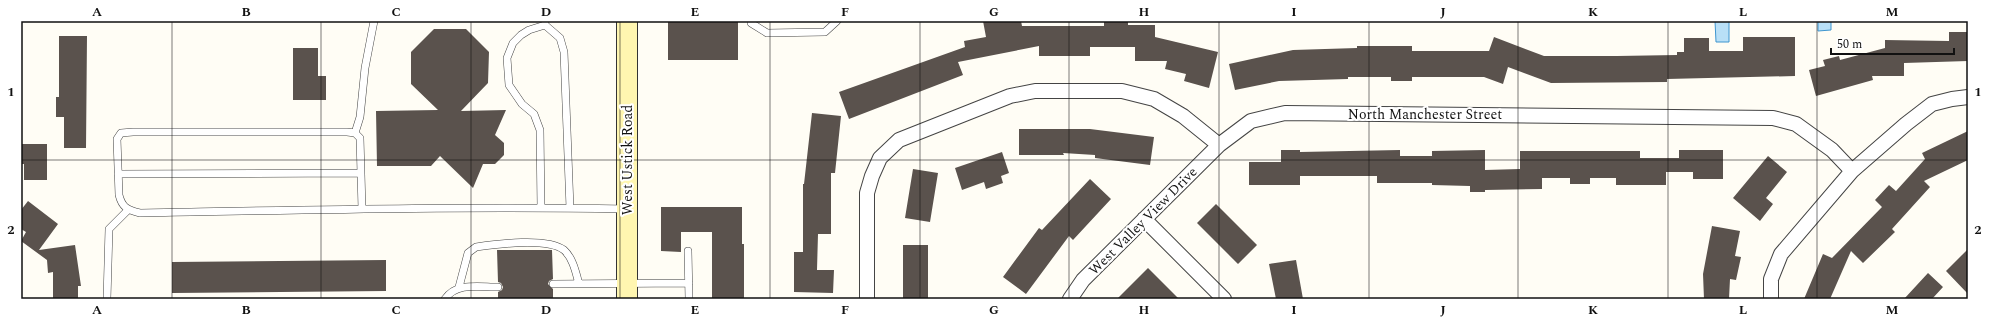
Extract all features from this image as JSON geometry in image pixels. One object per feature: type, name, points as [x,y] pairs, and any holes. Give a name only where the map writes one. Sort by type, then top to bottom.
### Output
[{"type":"main road","name":"West Ustick Road","points":[[627,21],[627,291]]},
{"type":"street","points":[[867,299],[867,193],[872,176],[880,158],[899,140],[1010,96],[1035,91],[1122,91],[1154,99],[1183,116],[1219,145]]},
{"type":"street","points":[[1771,299],[1771,279],[1781,254],[1852,171],[1906,124],[1932,104],[1952,99],[1968,98]]},
{"type":"street","name":"North Manchester Street","points":[[1219,145],[1251,121],[1285,113],[1752,116],[1773,118],[1796,124],[1832,150],[1852,171]]},
{"type":"street","name":"West Valley View Drive","points":[[1070,299],[1083,280],[1219,145]]},
{"type":"street","points":[[1144,219],[1224,299]]},
{"type":"lane","points":[[355,133],[360,117],[365,68],[374,21]]},
{"type":"lane","points":[[751,21],[751,23],[767,33],[825,32],[837,21]]},
{"type":"lane","points":[[542,208],[540,130],[534,114],[522,104],[509,85],[507,58],[514,43],[521,35],[545,23],[560,38],[564,52],[570,208]]},
{"type":"lane","points":[[362,210],[360,138],[355,133],[121,133],[117,139],[121,204],[128,210],[140,213],[542,208],[626,209]]},
{"type":"lane","points":[[118,174],[362,173]]},
{"type":"lane","points":[[107,299],[109,229],[128,210]]},
{"type":"lane","points":[[460,287],[468,253],[476,247],[531,243],[554,245],[564,251],[571,260],[579,284]]},
{"type":"lane","points":[[688,251],[689,299]]},
{"type":"lane","points":[[553,284],[579,284],[627,291],[689,283]]},
{"type":"lane","points":[[445,299],[448,294],[460,287],[498,287]]},
{"type":"water","points":[[1715,21],[1729,21],[1729,42],[1716,42]]},
{"type":"water","points":[[1818,21],[1831,21],[1831,30],[1818,31]]},
{"type":"building","points":[[668,21],[738,21],[738,60],[668,60]]},
{"type":"building","points":[[983,21],[1021,21],[1022,26],[1104,26],[1104,21],[1128,21],[1128,25],[1155,25],[1155,37],[1218,52],[1209,88],[1184,81],[1186,74],[1165,69],[1167,61],[1135,61],[1135,47],[1090,47],[1090,56],[1039,56],[1039,46],[958,62],[963,75],[849,119],[839,92],[965,47],[964,41],[986,37]]},
{"type":"building","points":[[434,29],[466,29],[489,52],[488,83],[461,111],[506,110],[495,135],[504,143],[504,155],[495,164],[483,164],[473,188],[440,156],[431,166],[377,166],[376,111],[438,110],[411,84],[411,52]]},
{"type":"building","points":[[1949,32],[1968,32],[1968,61],[1904,63],[1904,76],[1872,76],[1873,80],[1816,96],[1809,70],[1825,66],[1823,60],[1839,56],[1840,60],[1885,48],[1885,40],[1949,41]]},
{"type":"building","points":[[59,36],[87,36],[86,148],[64,148],[64,117],[56,117],[56,97],[59,97]]},
{"type":"building","points":[[1494,37],[1544,56],[1617,56],[1677,55],[1677,52],[1684,52],[1684,38],[1709,38],[1709,51],[1743,51],[1743,37],[1795,37],[1795,76],[1667,79],[1667,82],[1551,83],[1508,67],[1503,84],[1484,77],[1412,77],[1412,81],[1391,81],[1391,77],[1348,77],[1348,79],[1279,81],[1235,90],[1229,64],[1293,50],[1357,48],[1357,46],[1412,46],[1412,51],[1489,51]]},
{"type":"building","points":[[293,48],[318,48],[318,76],[326,76],[326,100],[293,100]]},
{"type":"building","points":[[812,113],[841,116],[835,173],[831,173],[831,234],[818,234],[817,270],[834,270],[833,293],[794,292],[794,252],[803,252],[803,184]]},
{"type":"building","points":[[1019,129],[1090,129],[1154,137],[1150,165],[1095,158],[1095,155],[1063,153],[1064,155],[1019,155]]},
{"type":"building","points":[[1968,131],[1968,160],[1924,181],[1930,187],[1892,229],[1895,232],[1863,263],[1851,251],[1830,299],[1804,299],[1823,254],[1832,258],[1882,207],[1875,200],[1889,185],[1896,191],[1925,159],[1922,153]]},
{"type":"building","points":[[21,144],[47,144],[47,180],[24,180],[24,164],[21,164]]},
{"type":"building","points":[[1281,150],[1300,150],[1300,152],[1400,150],[1400,156],[1432,156],[1432,151],[1485,150],[1485,170],[1520,169],[1520,151],[1640,151],[1640,158],[1679,158],[1679,150],[1723,150],[1723,179],[1693,179],[1693,172],[1666,172],[1666,185],[1616,185],[1616,178],[1590,178],[1590,184],[1570,184],[1570,178],[1542,178],[1542,189],[1485,190],[1485,192],[1470,192],[1470,186],[1432,185],[1432,183],[1377,183],[1377,176],[1300,176],[1300,185],[1249,185],[1249,162],[1281,162]]},
{"type":"building","points":[[1002,152],[1009,173],[1001,176],[1003,183],[986,189],[984,182],[962,190],[955,168]]},
{"type":"building","points":[[1768,156],[1787,172],[1766,198],[1773,204],[1760,221],[1733,198]]},
{"type":"building","points":[[913,169],[938,173],[930,222],[905,218]]},
{"type":"building","points":[[1090,179],[1111,199],[1073,240],[1069,236],[1026,294],[1003,277],[1039,228],[1042,230]]},
{"type":"building","points":[[28,201],[58,224],[39,250],[75,245],[81,286],[78,286],[78,299],[53,299],[53,272],[48,273],[47,260],[21,241],[26,232],[21,229],[21,210]]},
{"type":"building","points":[[1216,204],[1257,245],[1238,264],[1197,223]]},
{"type":"building","points":[[661,207],[742,207],[744,299],[712,299],[712,232],[681,232],[681,252],[661,251]]},
{"type":"building","points":[[1712,226],[1740,231],[1735,256],[1741,257],[1736,280],[1730,279],[1729,299],[1704,299],[1703,274]]},
{"type":"building","points":[[903,245],[928,245],[928,299],[903,299]]},
{"type":"building","points":[[1968,249],[1968,294],[1946,271]]},
{"type":"building","points":[[497,250],[552,250],[553,279],[549,281],[548,284],[553,289],[553,299],[498,299],[498,292],[502,290],[503,287],[501,283],[498,282]]},
{"type":"building","points":[[386,260],[386,291],[172,293],[172,262]]},
{"type":"building","points":[[1296,260],[1303,299],[1276,299],[1269,264]]},
{"type":"building","points":[[1148,268],[1179,299],[1117,299]]},
{"type":"building","points":[[1928,273],[1943,287],[1932,299],[1904,299]]}]
